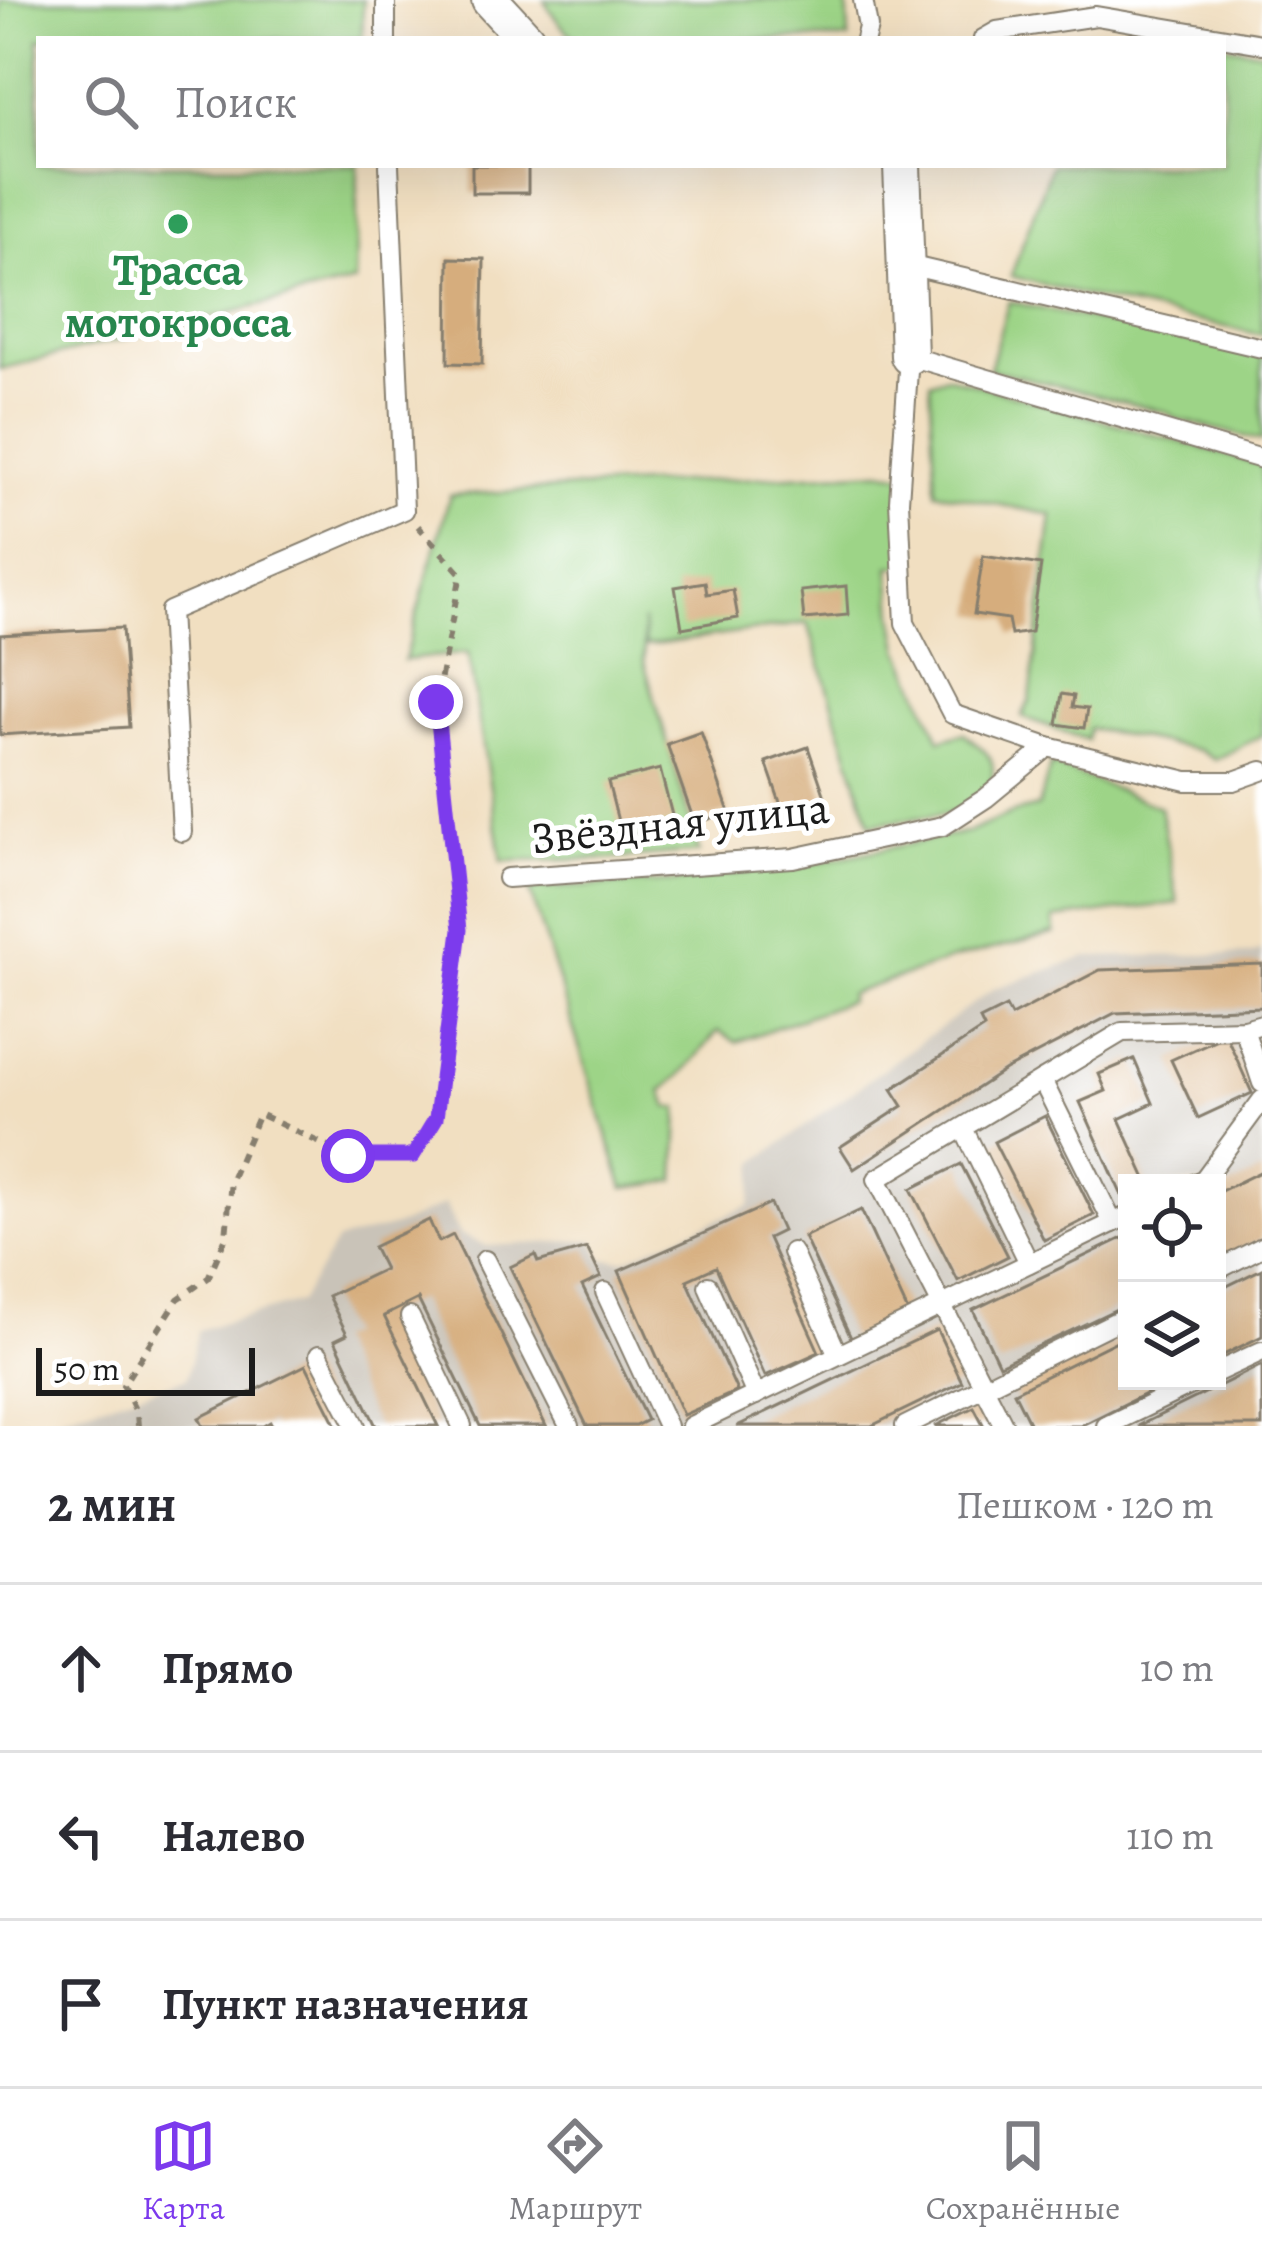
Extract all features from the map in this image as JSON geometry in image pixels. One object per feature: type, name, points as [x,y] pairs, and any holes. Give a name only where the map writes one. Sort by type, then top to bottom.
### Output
[{"type":"street","points":[[490,0],[523,36]]},
{"type":"street","points":[[902,168],[909,356]]},
{"type":"lane","points":[[386,0],[386,36]]},
{"type":"lane","points":[[863,0],[866,36]]},
{"type":"lane","points":[[988,36],[1096,16],[1215,36]]},
{"type":"lane","points":[[1226,38],[1262,44]]},
{"type":"lane","points":[[182,832],[170,611],[404,510],[389,168]]},
{"type":"lane","points":[[908,265],[1262,348]]},
{"type":"lane","points":[[1262,459],[909,356],[899,501],[904,623],[952,714],[1048,747],[1187,782],[1234,782],[1262,771]]},
{"type":"lane","name":"Звёздная улица","points":[[507,878],[793,858],[943,826],[1048,747]]},
{"type":"lane","points":[[1004,1426],[878,1178],[1122,1032],[1253,1026],[1262,1083]]},
{"type":"lane","points":[[1042,1080],[1118,1215]]},
{"type":"lane","points":[[1208,1174],[1262,1100]]},
{"type":"lane","points":[[963,1127],[1029,1263]]},
{"type":"lane","points":[[691,1426],[1118,1220]]},
{"type":"lane","points":[[1226,1265],[1262,1247]]},
{"type":"lane","points":[[792,1252],[838,1355]]},
{"type":"lane","points":[[485,1260],[568,1426]]},
{"type":"lane","points":[[708,1286],[756,1395]]},
{"type":"lane","points":[[605,1292],[668,1426]]},
{"type":"lane","points":[[410,1317],[462,1426]]},
{"type":"lane","points":[[905,1426],[1118,1321]]},
{"type":"lane","points":[[1226,1368],[1262,1351]]},
{"type":"lane","points":[[320,1355],[356,1426]]},
{"type":"lane","points":[[1106,1426],[1180,1390]]},
{"type":"path","points":[[137,1426],[137,1414],[123,1385],[178,1299],[208,1278],[226,1237],[231,1180],[259,1114],[348,1156],[413,1156],[436,1118],[460,930],[436,702],[461,574],[404,510]]},
{"type":"shaded area","points":[[1262,950],[1262,1426],[30,1426],[187,1378],[198,1330],[299,1302],[337,1241],[402,1224],[445,1204],[459,1234],[487,1246],[594,1240],[602,1259],[623,1260],[750,1205],[756,1162],[993,989],[1086,957]]},
{"type":"green space","name":"Трасса мотокросса","points":[[0,0],[363,0],[362,36],[36,36],[36,168],[358,168],[355,282],[0,369]]},
{"type":"green space","points":[[544,0],[847,0],[849,36],[575,36]]},
{"type":"green space","points":[[1226,45],[1262,51],[1262,335],[1011,276],[1050,168],[1226,168]]},
{"type":"green space","points":[[1009,301],[1262,356],[1262,441],[989,369]]},
{"type":"green space","points":[[946,376],[1262,465],[1262,735],[1215,760],[1198,750],[1089,728],[1087,740],[1022,717],[1030,700],[1052,515],[936,492],[930,382]]},
{"type":"green space","points":[[882,471],[903,475],[905,565],[890,567],[900,648],[940,740],[964,733],[991,760],[993,775],[987,797],[955,813],[870,824],[808,623],[645,646],[643,620],[644,662],[699,852],[502,861],[468,653],[404,660],[450,495]]},
{"type":"green space","points":[[1051,764],[1160,807],[1178,903],[1054,919],[1055,933],[951,960],[849,994],[849,1001],[736,1042],[718,1031],[662,1091],[668,1107],[679,1108],[676,1181],[624,1188],[529,889],[674,882],[773,871],[969,832],[1038,807]]},
{"type":"building","points":[[472,168],[528,168],[528,193],[472,193]]},
{"type":"building","points":[[449,258],[484,259],[482,364],[448,363]]},
{"type":"building","points":[[983,556],[1041,565],[1031,632],[1011,635],[1008,619],[974,614]]},
{"type":"building","points":[[705,582],[707,594],[733,590],[738,618],[682,628],[675,587]]},
{"type":"building","points":[[846,586],[848,615],[804,619],[801,591]]},
{"type":"building","points":[[122,628],[129,727],[0,735],[0,635]]},
{"type":"building","points":[[1062,694],[1074,696],[1072,707],[1087,709],[1084,728],[1057,724]]},
{"type":"building","points":[[701,732],[729,812],[695,824],[667,744]]},
{"type":"building","points":[[808,747],[825,797],[783,811],[766,762]]},
{"type":"building","points":[[660,769],[674,823],[622,837],[608,782]]},
{"type":"building","points":[[1262,964],[1262,1007],[1115,1013],[1005,1070],[854,1169],[840,1147],[903,1106],[892,1089],[984,1028],[980,1020],[1006,1007],[1011,1016],[1100,970]]},
{"type":"building","points":[[1226,1035],[1252,1093],[1198,1118],[1171,1060]]},
{"type":"building","points":[[1134,1059],[1153,1103],[1119,1119],[1144,1174],[1118,1174],[1118,1187],[1080,1102],[1106,1091],[1099,1074]]},
{"type":"building","points":[[1045,1116],[1094,1215],[1044,1240],[994,1142]]},
{"type":"building","points":[[961,1164],[1008,1256],[958,1281],[911,1189]]},
{"type":"building","points":[[1262,1171],[1262,1239],[1226,1257],[1226,1189]]},
{"type":"building","points":[[770,1204],[782,1231],[768,1238],[819,1352],[765,1376],[716,1267],[687,1280],[737,1391],[683,1415],[619,1271]]},
{"type":"building","points":[[861,1210],[908,1312],[851,1338],[804,1237]]},
{"type":"building","points":[[429,1220],[439,1242],[453,1235],[546,1426],[480,1426],[418,1299],[384,1316],[438,1426],[376,1426],[335,1340],[347,1334],[328,1296],[384,1269],[373,1247]]},
{"type":"building","points":[[1118,1240],[1118,1308],[999,1365],[973,1310]]},
{"type":"building","points":[[587,1248],[601,1277],[582,1286],[647,1420],[635,1426],[587,1426],[510,1267],[535,1255],[538,1262]]},
{"type":"building","points":[[1262,1269],[1262,1336],[1226,1354],[1226,1287]]},
{"type":"building","points":[[937,1330],[962,1382],[871,1426],[737,1426]]},
{"type":"building","points":[[1118,1340],[1118,1390],[1153,1390],[1080,1426],[1031,1426],[1014,1392]]},
{"type":"building","points":[[306,1365],[337,1426],[272,1426],[270,1422],[203,1426],[199,1418]]},
{"type":"building","points":[[1262,1365],[1262,1426],[1138,1426],[1211,1390],[1226,1390],[1226,1383]]},
{"type":"building","points":[[974,1407],[984,1426],[935,1426]]},
{"type":"place","name":"Трасса мотокросса","points":[[178,224]]},
{"type":"route","points":[[348,1156],[413,1156],[436,1118],[460,930],[436,702]]}]
